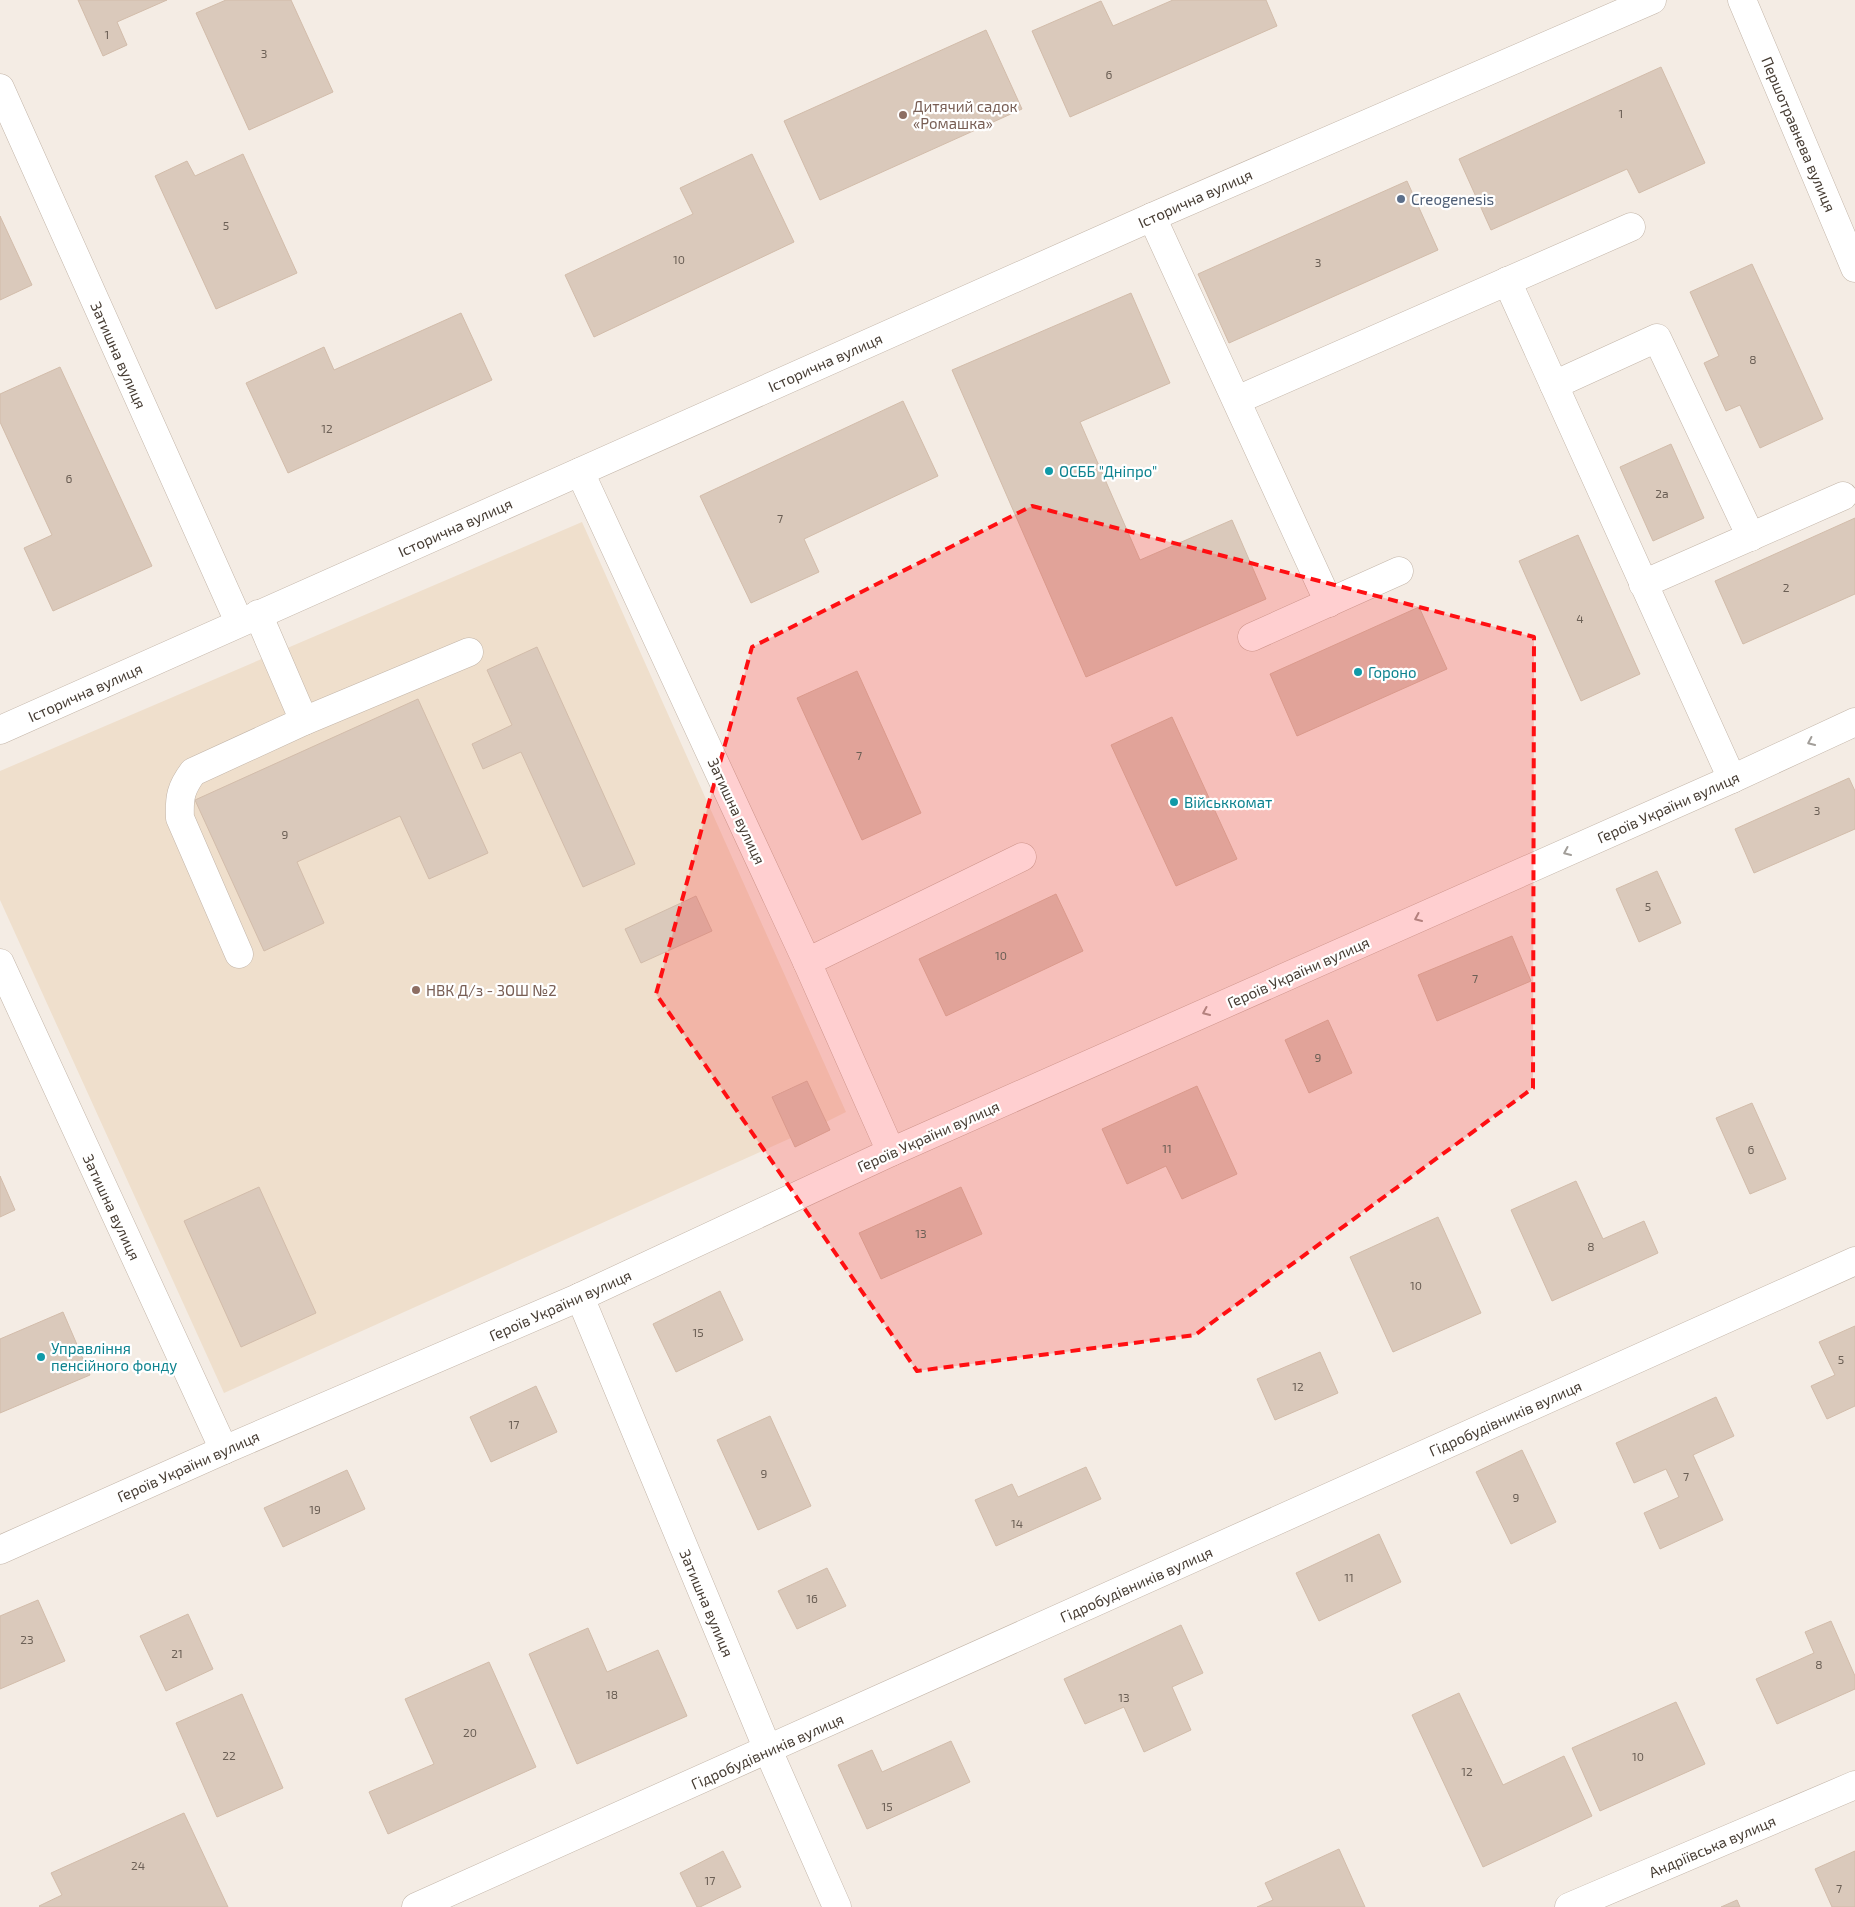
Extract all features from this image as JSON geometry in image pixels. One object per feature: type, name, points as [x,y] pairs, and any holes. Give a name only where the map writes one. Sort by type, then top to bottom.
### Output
[{"type":"street","name":"Історична вулиця","points":[[0,730],[1152,217],[1652,0]]},
{"type":"street","name":"Першотравнева вулиця","points":[[1742,0],[1855,268]]},
{"type":"street","name":"Затишна вулиця","points":[[0,88],[248,618],[304,721]]},
{"type":"street","points":[[1152,217],[1329,602]]},
{"type":"street","points":[[1236,400],[1631,227]]},
{"type":"street","points":[[1507,281],[1732,779]]},
{"type":"street","points":[[1554,385],[1657,338],[1751,537]]},
{"type":"street","name":"Затишна вулиця","points":[[580,472],[807,962],[891,1152]]},
{"type":"street","points":[[1643,584],[1842,496]]},
{"type":"street","points":[[1252,638],[1400,571]]},
{"type":"street","points":[[239,954],[180,818],[180,802],[184,785],[193,772],[304,721],[468,652]]},
{"type":"street","name":"Героїв України вулиця","points":[[0,1550],[224,1450],[580,1297],[891,1152],[1732,779],[1855,722]]},
{"type":"street","points":[[807,962],[1022,857]]},
{"type":"street","name":"Затишна вулиця","points":[[0,963],[224,1450]]},
{"type":"street","name":"Гідробудівників вулиця","points":[[416,1907],[1855,1260]]},
{"type":"street","name":"Затишна вулиця","points":[[580,1297],[768,1750],[837,1907]]},
{"type":"street","name":"Андріївська вулиця","points":[[1569,1907],[1855,1784]]},
{"type":"highlighted area","points":[[1032,506],[1534,637],[1533,1088],[1195,1335],[917,1371],[656,994],[752,647]]},
{"type":"shaded area","name":"НВК Д/з - ЗОШ №2","points":[[582,522],[846,1112],[826,1122],[807,1081],[772,1096],[791,1138],[224,1393],[0,900],[0,771]]},
{"type":"building","points":[[78,0],[167,0],[117,22],[127,45],[103,56]]},
{"type":"building","points":[[226,0],[291,0],[333,92],[249,130],[196,13]]},
{"type":"building","points":[[1173,0],[1266,0],[1277,26],[1070,117],[1032,31],[1101,1],[1113,26]]},
{"type":"building","name":"Дитячий садок «Ромашка»","points":[[986,30],[1022,109],[820,200],[784,121]]},
{"type":"building","points":[[1661,67],[1705,163],[1639,193],[1627,169],[1491,230],[1459,159]]},
{"type":"building","points":[[243,154],[297,273],[216,309],[155,176],[187,161],[195,176]]},
{"type":"building","points":[[752,154],[794,242],[594,337],[565,275],[693,214],[680,188]]},
{"type":"building","points":[[1407,181],[1438,250],[1229,343],[1198,274]]},
{"type":"building","points":[[0,216],[32,285],[0,300]]},
{"type":"building","points":[[1752,264],[1823,419],[1760,448],[1740,405],[1726,411],[1704,363],[1719,356],[1690,292]]},
{"type":"building","name":"ОСББ \"Днiпро\"","points":[[1131,293],[1170,383],[1080,422],[1140,560],[1232,520],[1266,599],[1086,677],[952,370]]},
{"type":"building","points":[[461,313],[492,380],[288,473],[246,383],[324,347],[334,370]]},
{"type":"building","points":[[60,367],[152,566],[53,611],[24,548],[52,535],[0,422],[0,394]]},
{"type":"building","points":[[903,401],[938,476],[804,539],[819,572],[751,603],[700,496]]},
{"type":"building","points":[[1671,444],[1704,518],[1653,541],[1620,467]]},
{"type":"building","points":[[1855,518],[1855,594],[1743,644],[1715,581]]},
{"type":"building","points":[[1578,535],[1640,674],[1581,701],[1519,561]]},
{"type":"building","name":"Гороно","points":[[1419,607],[1447,669],[1297,736],[1270,674]]},
{"type":"building","points":[[537,647],[635,864],[583,887],[521,752],[483,769],[472,744],[512,725],[487,670]]},
{"type":"building","points":[[857,671],[921,813],[862,840],[797,698]]},
{"type":"building","points":[[418,699],[488,853],[429,879],[400,816],[297,862],[324,923],[264,951],[195,800]]},
{"type":"building","name":"Військкомат","points":[[1172,717],[1237,859],[1176,886],[1111,745]]},
{"type":"building","points":[[1849,778],[1855,791],[1855,829],[1754,873],[1735,829]]},
{"type":"building","points":[[1657,871],[1681,923],[1639,942],[1616,889]]},
{"type":"building","points":[[1056,894],[1083,951],[946,1016],[919,959]]},
{"type":"building","points":[[696,896],[712,931],[641,963],[625,929]]},
{"type":"building","points":[[1512,936],[1531,981],[1437,1021],[1418,975]]},
{"type":"building","points":[[1328,1020],[1352,1073],[1309,1093],[1285,1040]]},
{"type":"building","points":[[807,1081],[830,1130],[795,1147],[772,1097]]},
{"type":"building","points":[[1197,1086],[1237,1174],[1182,1199],[1166,1166],[1127,1184],[1102,1129]]},
{"type":"building","points":[[1752,1103],[1786,1179],[1750,1194],[1716,1118]]},
{"type":"building","points":[[0,1176],[15,1210],[0,1217]]},
{"type":"building","points":[[1576,1181],[1603,1239],[1644,1221],[1658,1253],[1552,1301],[1511,1210]]},
{"type":"building","points":[[259,1187],[316,1313],[241,1347],[184,1221]]},
{"type":"building","points":[[961,1187],[982,1234],[881,1279],[859,1233]]},
{"type":"building","points":[[1438,1217],[1481,1313],[1393,1352],[1350,1257]]},
{"type":"building","points":[[720,1291],[743,1340],[676,1372],[653,1324]]},
{"type":"building","name":"Управління пенсійного фонду","points":[[63,1312],[90,1375],[0,1413],[0,1339]]},
{"type":"building","points":[[1855,1326],[1855,1406],[1827,1419],[1811,1386],[1835,1375],[1819,1342]]},
{"type":"building","points":[[1320,1352],[1338,1393],[1275,1420],[1257,1379]]},
{"type":"building","points":[[536,1386],[557,1432],[491,1462],[470,1417]]},
{"type":"building","points":[[1716,1397],[1734,1436],[1693,1455],[1723,1520],[1660,1549],[1644,1513],[1679,1497],[1666,1469],[1634,1483],[1616,1443]]},
{"type":"building","points":[[770,1416],[811,1506],[758,1530],[717,1440]]},
{"type":"building","points":[[1522,1450],[1556,1522],[1511,1544],[1476,1472]]},
{"type":"building","points":[[1086,1467],[1101,1499],[996,1546],[975,1500],[1012,1484],[1018,1497]]},
{"type":"building","points":[[347,1470],[365,1509],[283,1547],[264,1508]]},
{"type":"building","points":[[1379,1534],[1401,1582],[1319,1621],[1296,1573]]},
{"type":"building","points":[[827,1568],[846,1606],[797,1629],[778,1591]]},
{"type":"building","points":[[38,1600],[65,1661],[0,1689],[0,1616]]},
{"type":"building","points":[[188,1614],[213,1669],[166,1691],[140,1636]]},
{"type":"building","points":[[1831,1621],[1855,1676],[1855,1689],[1777,1724],[1756,1679],[1814,1653],[1805,1632]]},
{"type":"building","points":[[1181,1625],[1203,1673],[1172,1687],[1191,1730],[1144,1752],[1124,1707],[1085,1724],[1064,1679]]},
{"type":"building","points":[[588,1628],[607,1672],[658,1650],[687,1716],[577,1764],[529,1654]]},
{"type":"building","points":[[489,1662],[536,1767],[388,1834],[369,1792],[434,1764],[405,1699]]},
{"type":"building","points":[[1459,1693],[1503,1785],[1564,1756],[1592,1816],[1483,1867],[1412,1715]]},
{"type":"building","points":[[242,1694],[283,1788],[217,1817],[176,1723]]},
{"type":"building","points":[[1676,1702],[1705,1764],[1600,1811],[1572,1748]]},
{"type":"building","points":[[951,1741],[970,1782],[867,1829],[838,1765],[872,1750],[882,1772]]},
{"type":"building","points":[[184,1813],[228,1907],[39,1906],[62,1895],[51,1873]]},
{"type":"building","points":[[1339,1849],[1365,1907],[1257,1907],[1273,1900],[1265,1883]]},
{"type":"building","points":[[723,1851],[741,1887],[697,1907],[680,1873]]},
{"type":"building","points":[[1855,1851],[1855,1907],[1832,1907],[1815,1869]]},
{"type":"building","points":[[1737,1900],[1740,1907],[1721,1907]]},
{"type":"place","name":"Дитячий садок «Ромашка»","points":[[903,115]]},
{"type":"place","name":"Creogenesis","points":[[1401,199]]},
{"type":"place","name":"ОСББ \"Днiпро\"","points":[[1049,471]]},
{"type":"place","name":"Гороно","points":[[1358,672]]},
{"type":"place","name":"Військкомат","points":[[1174,802]]},
{"type":"place","name":"НВК Д/з - ЗОШ №2","points":[[416,990]]},
{"type":"place","name":"Управління пенсійного фонду","points":[[41,1357]]}]
